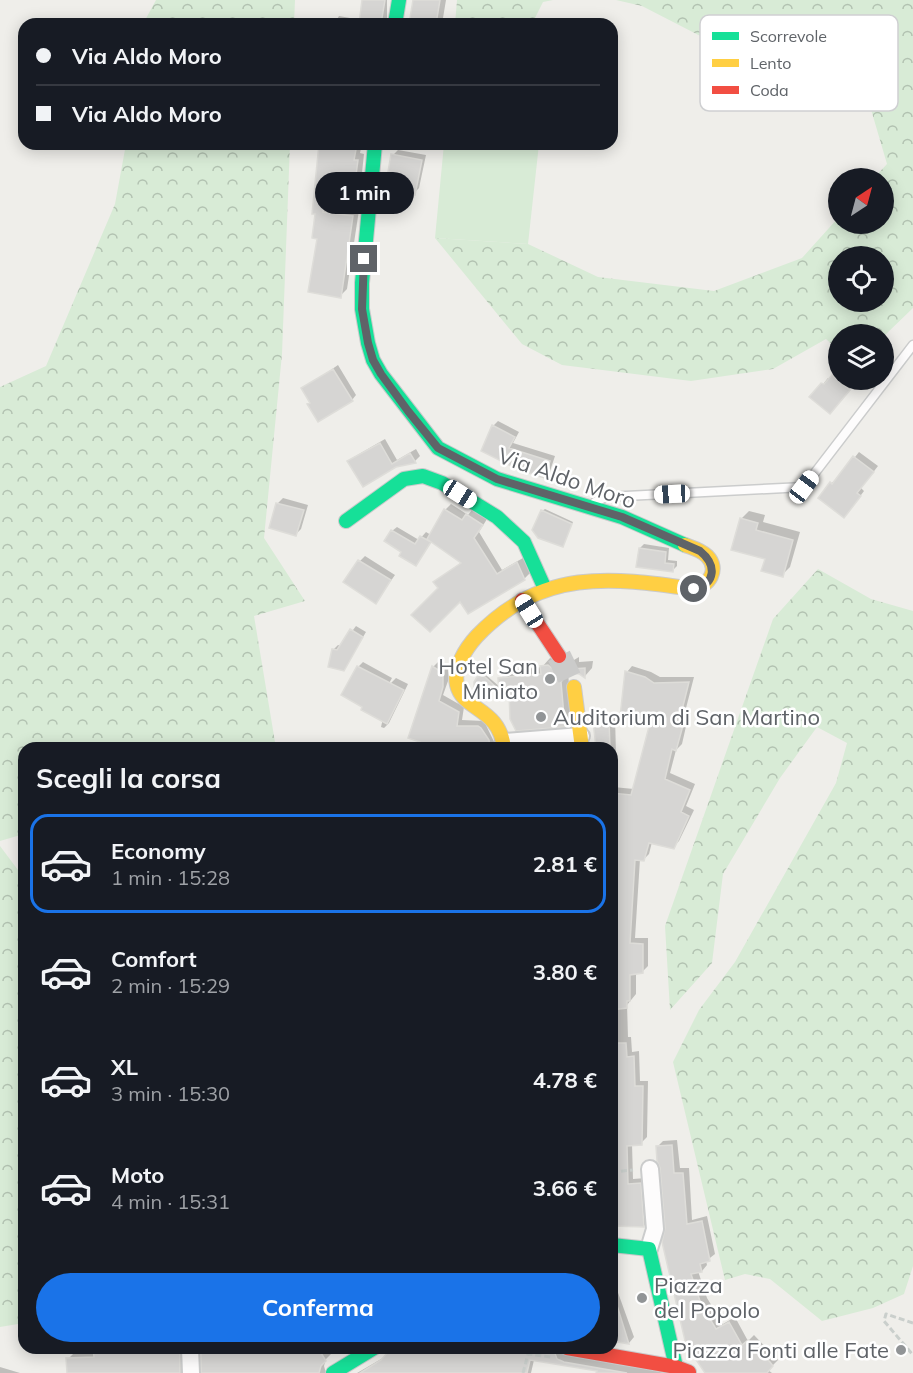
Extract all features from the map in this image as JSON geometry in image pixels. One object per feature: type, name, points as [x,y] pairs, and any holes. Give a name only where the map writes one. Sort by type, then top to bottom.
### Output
[{"type":"main road","points":[[396,18],[399,0]]},
{"type":"main road","name":"Via Aldo Moro","points":[[374,150],[362,292],[362,309],[368,343],[373,360],[381,374],[438,448],[497,479],[622,517],[700,551],[709,558],[712,569],[710,580],[703,587],[694,589],[603,580],[545,589],[522,600],[493,620],[471,641],[457,674],[457,686],[460,695],[489,715],[497,725],[503,742]]},
{"type":"main road","points":[[346,521],[404,479],[423,476],[442,483],[497,517],[525,542],[545,589]]},
{"type":"main road","points":[[522,600],[559,656]]},
{"type":"main road","points":[[574,687],[581,742]]},
{"type":"main road","points":[[618,1246],[649,1249],[676,1367]]},
{"type":"main road","points":[[333,1373],[364,1354]]},
{"type":"main road","points":[[563,1354],[630,1359],[676,1367],[691,1373]]},
{"type":"street","points":[[649,1249],[655,1229],[650,1169]]},
{"type":"street","points":[[190,1354],[191,1373]]},
{"type":"lane","points":[[586,506],[606,497],[804,487],[913,345]]},
{"type":"path","points":[[618,1172],[650,1169]]},
{"type":"path","points":[[913,1323],[886,1314],[884,1321],[913,1355]]},
{"type":"path","points":[[523,1373],[528,1354]]},
{"type":"green space","points":[[156,0],[295,0],[294,18],[146,18]]},
{"type":"green space","points":[[457,0],[553,0],[543,2],[535,18],[456,18]]},
{"type":"green space","points":[[616,0],[913,0],[913,308],[894,326],[894,324],[828,324],[828,341],[826,339],[773,369],[691,381],[562,365],[522,344],[435,238],[528,244],[598,277],[714,291],[802,258],[828,229],[828,234],[894,234],[894,168],[883,168],[887,164],[871,111],[898,111],[898,15],[700,15],[700,36],[642,6]]},
{"type":"green space","points":[[125,150],[290,150],[282,354],[264,538],[305,601],[254,616],[275,742],[18,742],[18,836],[0,841],[0,387],[46,366],[115,204]]},
{"type":"green space","points":[[443,150],[538,150],[528,244],[435,238]]},
{"type":"green space","points":[[818,569],[871,599],[913,611],[913,1266],[904,1294],[873,1308],[822,1321],[770,1279],[745,1274],[725,1280],[673,1062],[699,1010],[735,962],[836,783],[847,743],[817,727],[780,778],[723,874],[712,963],[670,1010],[665,926],[773,619]]},
{"type":"green space","points":[[0,846],[18,870],[18,1324],[0,1327]]},
{"type":"building","points":[[362,0],[385,0],[382,18],[360,18]]},
{"type":"building","points":[[413,0],[440,0],[437,18],[410,18]]},
{"type":"building","points":[[318,150],[356,150],[354,160],[358,160],[354,190],[327,187],[323,212],[353,216],[341,298],[308,292],[317,239],[312,238],[315,214],[312,214]]},
{"type":"building","points":[[391,154],[422,160],[415,195],[395,191],[398,174],[388,172]]},
{"type":"building","points":[[333,369],[353,401],[318,422],[301,388]]},
{"type":"building","points":[[828,380],[828,390],[850,390],[830,414],[809,397],[821,383],[824,384]]},
{"type":"building","points":[[492,425],[515,437],[509,448],[550,461],[545,478],[519,470],[481,451]]},
{"type":"building","points":[[380,443],[392,464],[410,453],[416,463],[396,467],[363,487],[347,461]]},
{"type":"building","points":[[853,456],[874,472],[857,493],[861,496],[844,518],[818,498]]},
{"type":"building","points":[[276,503],[304,510],[296,536],[269,528]]},
{"type":"building","points":[[444,509],[462,520],[466,514],[483,525],[474,538],[497,574],[517,562],[525,580],[468,614],[460,602],[430,632],[411,615],[438,588],[433,582],[461,563],[427,539]]},
{"type":"building","points":[[541,510],[572,524],[563,547],[538,538],[532,530]]},
{"type":"building","points":[[740,518],[758,523],[756,530],[793,540],[783,577],[761,571],[765,559],[731,550]]},
{"type":"building","points":[[391,530],[415,544],[420,536],[431,542],[416,566],[399,556],[401,552],[384,541]]},
{"type":"building","points":[[639,548],[666,552],[665,563],[674,564],[673,572],[636,567]]},
{"type":"building","points":[[358,560],[391,580],[376,604],[343,582]]},
{"type":"building","points":[[350,629],[363,637],[344,671],[328,667],[332,649],[337,650]]},
{"type":"building","points":[[571,663],[572,669],[585,668],[585,678],[572,673],[565,676],[561,682],[565,727],[516,731],[510,719],[509,692],[499,693],[498,678],[541,674],[540,666],[548,665],[560,670]]},
{"type":"building","points":[[357,666],[404,690],[387,724],[361,710],[362,707],[341,695]]},
{"type":"building","points":[[432,666],[443,673],[443,687],[439,701],[459,712],[457,726],[478,726],[489,742],[420,742],[408,738]]},
{"type":"building","points":[[625,671],[645,677],[654,683],[689,682],[680,718],[684,719],[682,729],[676,751],[672,749],[665,779],[690,790],[681,812],[689,816],[674,849],[649,843],[644,861],[635,860],[630,943],[643,944],[643,973],[630,975],[630,1001],[627,1001],[627,1008],[618,1009],[618,794],[631,795],[651,719],[620,717]]},
{"type":"building","points":[[484,676],[499,690],[478,691],[474,687],[474,682],[477,677]]},
{"type":"building","points":[[609,720],[610,742],[595,742],[593,721]]},
{"type":"building","points":[[618,1043],[626,1043],[627,1057],[634,1056],[635,1086],[643,1086],[642,1145],[627,1146],[628,1184],[641,1183],[644,1227],[618,1226]]},
{"type":"building","points":[[672,1145],[674,1173],[683,1173],[687,1224],[702,1221],[710,1261],[700,1264],[702,1272],[691,1274],[701,1304],[716,1329],[729,1322],[742,1345],[748,1340],[770,1362],[773,1366],[767,1373],[705,1373],[686,1345],[662,1242],[665,1228],[656,1146]]},
{"type":"building","points":[[618,1309],[629,1344],[618,1342]]},
{"type":"building","points":[[94,1354],[180,1354],[180,1373],[67,1373],[66,1358],[94,1357]]},
{"type":"building","points":[[201,1354],[322,1354],[326,1361],[319,1373],[201,1373]]},
{"type":"building","points":[[386,1354],[555,1354],[557,1359],[564,1362],[627,1373],[596,1373],[597,1371],[530,1360],[527,1373],[360,1373],[381,1360]]},
{"type":"tunnel","points":[[559,656],[574,687]]},
{"type":"traffic: fast","points":[[396,18],[399,0]]},
{"type":"traffic: fast","points":[[374,150],[362,283],[362,309],[368,343],[373,360],[381,374],[438,448],[497,479],[622,517],[685,545]]},
{"type":"traffic: fast","points":[[346,521],[404,479],[423,476],[442,483],[497,517],[524,542],[545,589]]},
{"type":"traffic: fast","points":[[618,1246],[649,1249],[676,1367]]},
{"type":"traffic: fast","points":[[333,1373],[364,1354]]},
{"type":"traffic: slow","points":[[503,742],[501,735],[489,717],[466,700],[457,685],[459,665],[477,636],[502,614],[527,598],[552,588],[578,582],[634,582],[694,589],[699,587],[708,581],[713,566],[705,554],[685,545]]},
{"type":"traffic: slow","points":[[574,687],[581,742]]},
{"type":"traffic: jam","points":[[522,600],[559,656]]},
{"type":"traffic: jam","points":[[601,1354],[676,1367],[689,1372]]},
{"type":"place","name":"Hotel San Miniato","points":[[550,679]]},
{"type":"place","name":"Auditorium di San Martino","points":[[541,717]]},
{"type":"place","name":"Piazza del Popolo","points":[[642,1298]]},
{"type":"place","name":"Piazza Fonti alle Fate","points":[[901,1350]]},
{"type":"route","points":[[364,259],[362,309],[373,360],[408,411],[438,448],[497,479],[622,517],[700,551],[709,558],[712,569],[710,580],[703,587],[694,589]]}]
